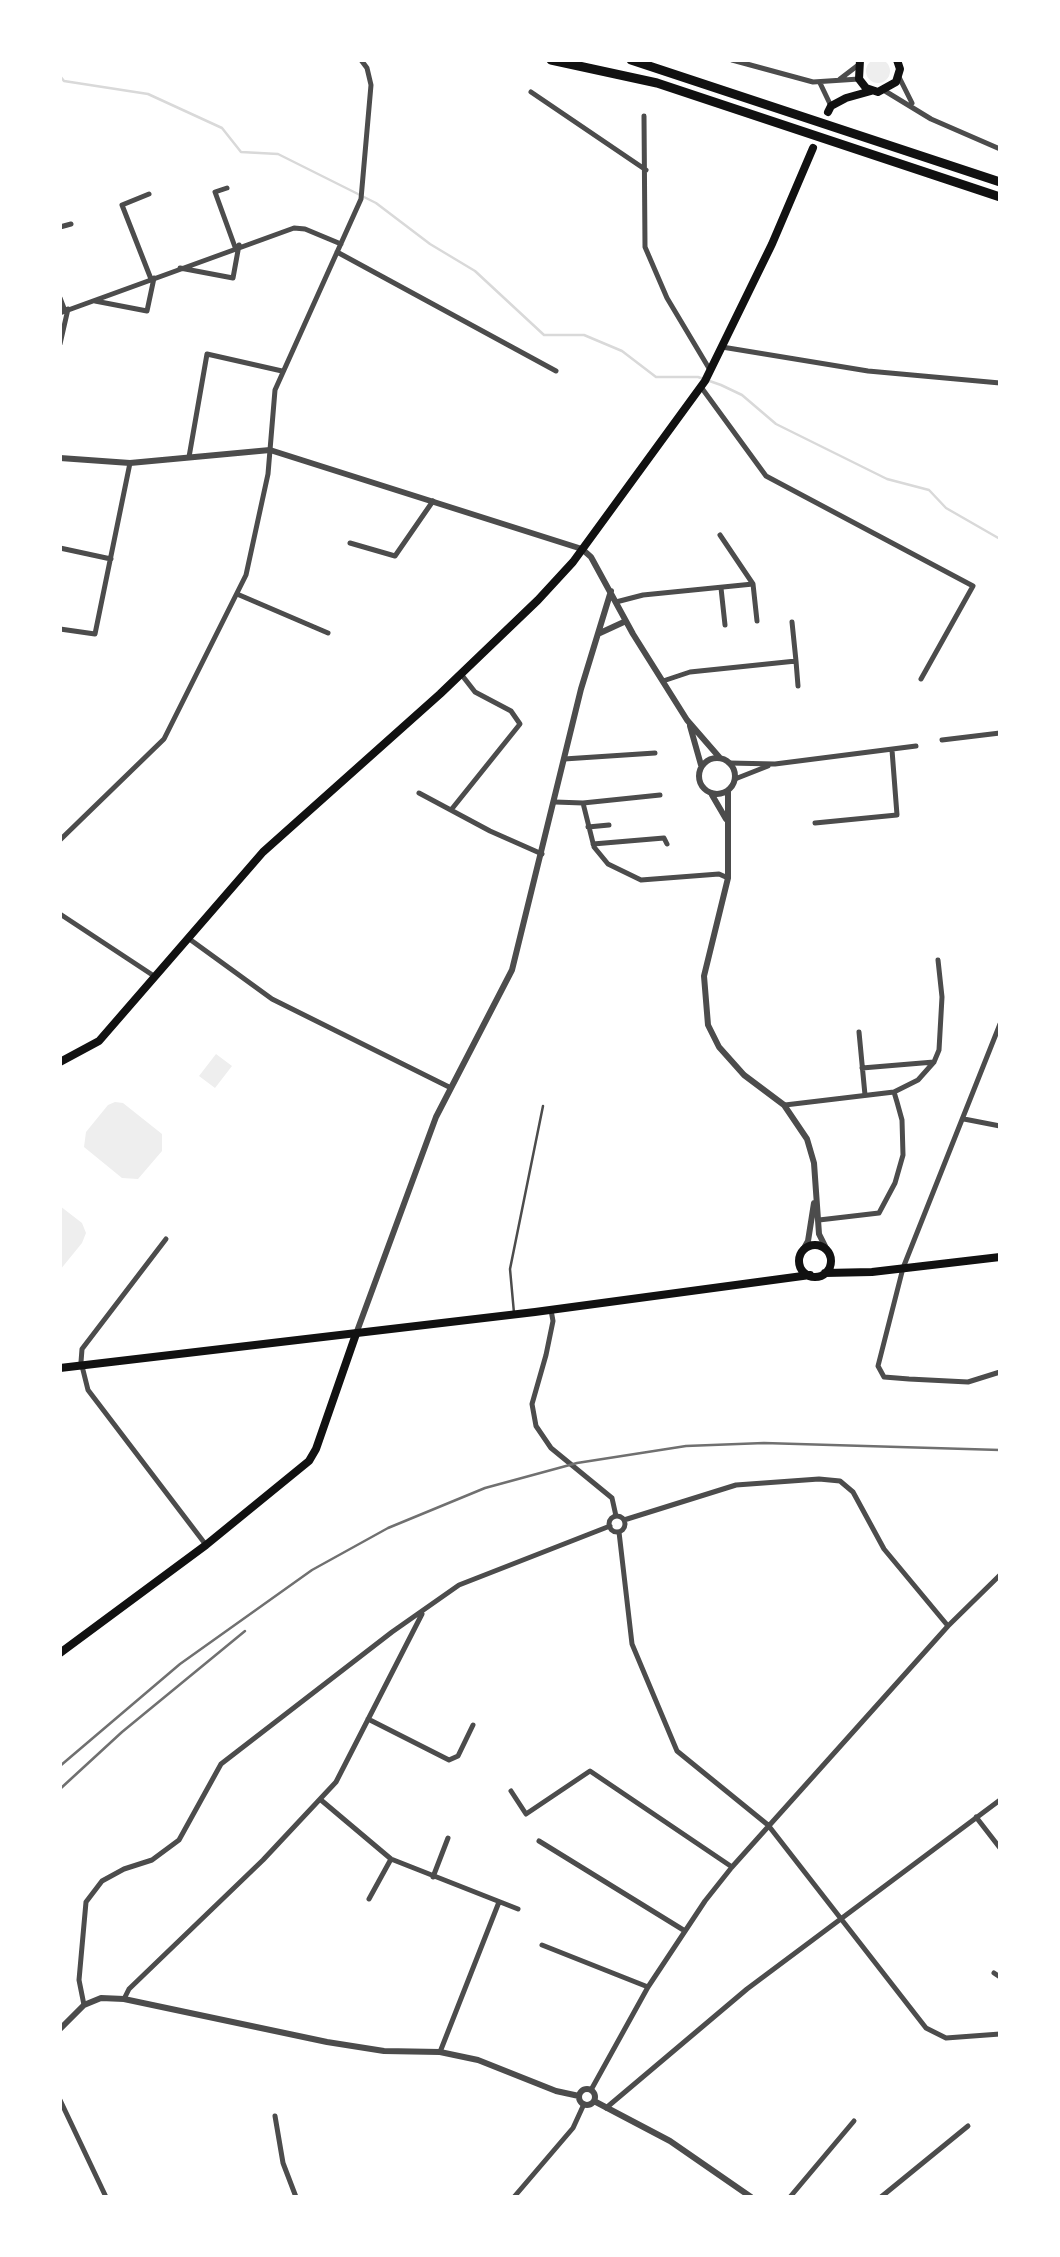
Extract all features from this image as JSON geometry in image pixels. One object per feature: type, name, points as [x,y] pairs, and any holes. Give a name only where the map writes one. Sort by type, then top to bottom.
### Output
[{"type":"highway","points":[[551,60],[658,83],[1000,196]]},
{"type":"highway","points":[[631,60],[1000,182]]},
{"type":"main road","points":[[830,109],[860,81],[859,63]]},
{"type":"main road","points":[[846,98],[872,90],[885,91],[900,66]]},
{"type":"main road","points":[[860,81],[872,90]]},
{"type":"main road","points":[[60,1062],[98,1041],[263,852],[461,674],[538,600],[582,549],[706,379],[772,244],[813,148]]},
{"type":"main road","points":[[776,1282],[800,1264],[803,1250],[812,1245],[827,1250],[840,1272]]},
{"type":"main road","points":[[60,1368],[825,1273],[1000,1257]]},
{"type":"main road","points":[[825,1273],[831,1261]]},
{"type":"main road","points":[[800,1264],[810,1276]]},
{"type":"main road","points":[[60,1653],[206,1545],[311,1458],[356,1334]]},
{"type":"street","points":[[60,840],[164,739],[246,575],[258,528],[275,390],[361,197],[371,85],[367,68],[360,60]]},
{"type":"street","points":[[732,60],[820,83],[860,81]]},
{"type":"street","points":[[837,82],[859,63]]},
{"type":"street","points":[[900,66],[914,106]]},
{"type":"street","points":[[820,83],[830,109]]},
{"type":"street","points":[[885,91],[931,119],[1000,148]]},
{"type":"street","points":[[531,92],[646,170]]},
{"type":"street","points":[[644,116],[645,247],[706,379],[766,476],[973,586],[921,679]]},
{"type":"street","points":[[180,268],[233,278],[237,246],[215,192],[227,188]]},
{"type":"street","points":[[92,300],[147,311],[152,278],[122,205],[149,194]]},
{"type":"street","points":[[60,227],[72,224]]},
{"type":"street","points":[[64,311],[294,228],[341,244]]},
{"type":"street","points":[[337,252],[556,371]]},
{"type":"street","points":[[60,298],[64,311],[60,344]]},
{"type":"street","points":[[722,347],[868,371],[1000,383]]},
{"type":"street","points":[[190,457],[207,354],[282,371]]},
{"type":"street","points":[[60,458],[130,463],[270,450],[582,549],[591,557],[688,720],[720,758],[729,763],[775,764],[916,746]]},
{"type":"street","points":[[60,629],[94,634],[130,463]]},
{"type":"street","points":[[350,543],[396,556],[433,501]]},
{"type":"street","points":[[720,535],[754,584],[757,621]]},
{"type":"street","points":[[60,548],[111,559]]},
{"type":"street","points":[[616,602],[754,584]]},
{"type":"street","points":[[721,588],[725,625]]},
{"type":"street","points":[[356,1334],[449,1088],[512,970],[564,758],[611,591]]},
{"type":"street","points":[[238,594],[328,634]]},
{"type":"street","points":[[598,634],[626,621]]},
{"type":"street","points":[[792,622],[798,686]]},
{"type":"street","points":[[663,681],[690,672],[796,661]]},
{"type":"street","points":[[450,810],[520,724],[511,711],[475,692],[461,674]]},
{"type":"street","points":[[688,720],[702,766],[699,782],[712,794],[728,824]]},
{"type":"street","points":[[942,740],[1000,733]]},
{"type":"street","points":[[816,823],[896,815],[892,750]]},
{"type":"street","points":[[564,758],[656,754]]},
{"type":"street","points":[[702,766],[710,759],[720,758]]},
{"type":"street","points":[[729,763],[735,780]]},
{"type":"street","points":[[775,764],[735,780],[728,791],[728,878],[704,976],[708,1024],[744,1076],[784,1105],[807,1139],[814,1163],[819,1234],[827,1250]]},
{"type":"street","points":[[712,794],[728,791]]},
{"type":"street","points":[[419,793],[542,854]]},
{"type":"street","points":[[555,802],[660,795]]},
{"type":"street","points":[[583,803],[593,844],[608,864],[641,880],[719,874],[728,878]]},
{"type":"street","points":[[588,827],[609,825]]},
{"type":"street","points":[[593,844],[664,838],[666,844]]},
{"type":"street","points":[[60,914],[155,977]]},
{"type":"street","points":[[188,938],[272,998],[449,1088]]},
{"type":"street","points":[[784,1105],[894,1092],[918,1080],[934,1062],[942,1033],[938,960]]},
{"type":"street","points":[[1000,1024],[997,1042],[903,1268],[878,1366],[884,1377],[968,1382],[1000,1372]]},
{"type":"street","points":[[859,1032],[865,1095]]},
{"type":"street","points":[[862,1068],[934,1062]]},
{"type":"street","points":[[819,1220],[879,1213],[895,1182],[902,1155],[902,1120],[894,1092]]},
{"type":"street","points":[[964,1119],[1000,1126]]},
{"type":"street","points":[[803,1250],[816,1197]]},
{"type":"street","points":[[166,1239],[82,1349],[82,1365],[88,1390],[206,1545]]},
{"type":"street","points":[[551,1310],[549,1338],[532,1404],[536,1426],[552,1448],[612,1498],[616,1516]]},
{"type":"street","points":[[616,1516],[624,1520],[736,1485],[840,1481],[852,1492],[884,1549],[948,1626]]},
{"type":"street","points":[[610,1526],[616,1516]]},
{"type":"street","points":[[619,1532],[625,1528],[624,1520]]},
{"type":"street","points":[[610,1526],[619,1532],[632,1644],[669,1738],[687,1762],[760,1816],[933,2034],[946,2038],[1000,2034]]},
{"type":"street","points":[[84,2006],[78,1980],[82,1920],[92,1892],[115,1874],[152,1860],[172,1847],[188,1828],[202,1795],[222,1764],[392,1632],[459,1586],[610,1526]]},
{"type":"street","points":[[751,2197],[670,2142],[594,2101],[591,2090],[648,1988],[732,1866],[948,1626],[1000,1575]]},
{"type":"street","points":[[124,1998],[336,1782],[423,1612]]},
{"type":"street","points":[[392,1632],[404,1639],[405,1645]]},
{"type":"street","points":[[368,1718],[449,1760],[458,1756],[473,1725]]},
{"type":"street","points":[[510,1792],[526,1814],[590,1771],[732,1866]]},
{"type":"street","points":[[320,1800],[391,1859],[518,1909]]},
{"type":"street","points":[[606,2108],[747,1989],[1000,1800]]},
{"type":"street","points":[[976,1817],[1000,1848]]},
{"type":"street","points":[[433,1877],[448,1838]]},
{"type":"street","points":[[539,1842],[685,1931]]},
{"type":"street","points":[[369,1900],[391,1859]]},
{"type":"street","points":[[440,2052],[499,1902]]},
{"type":"street","points":[[542,1944],[648,1988]]},
{"type":"street","points":[[60,2029],[84,2006],[101,1998],[124,1998],[327,2042],[384,2051],[440,2052],[478,2060],[579,2096],[584,2104]]},
{"type":"street","points":[[579,2096],[584,2090],[591,2090]]},
{"type":"street","points":[[60,2100],[106,2197]]},
{"type":"street","points":[[514,2197],[573,2128],[584,2104],[594,2101]]},
{"type":"street","points":[[275,2116],[283,2163],[296,2197]]},
{"type":"street","points":[[790,2197],[854,2121]]},
{"type":"street","points":[[881,2197],[968,2126]]},
{"type":"lane","points":[[514,1314],[510,1269],[543,1106]]},
{"type":"shaded area","points":[[878,59],[890,71],[878,83],[866,71]]},
{"type":"shaded area","points":[[216,1054],[232,1066],[215,1088],[199,1076]]},
{"type":"shaded area","points":[[115,1102],[123,1103],[162,1134],[162,1151],[138,1179],[122,1178],[84,1147],[86,1132]]},
{"type":"shaded area","points":[[60,1206],[82,1223],[86,1233],[60,1270]]},
{"type":"waterway","points":[[60,76],[64,81],[148,94],[222,128],[241,152],[278,154],[376,203],[430,244],[475,271],[544,335],[584,335],[622,351],[656,377],[698,377],[721,385],[742,395],[776,424],[887,479],[929,490],[946,508],[1000,539]]},
{"type":"railway","points":[[60,1766],[180,1664],[312,1570],[388,1528],[485,1488],[577,1463],[686,1446],[764,1443],[1000,1450]]},
{"type":"railway","points":[[60,1789],[122,1732],[245,1631]]}]
